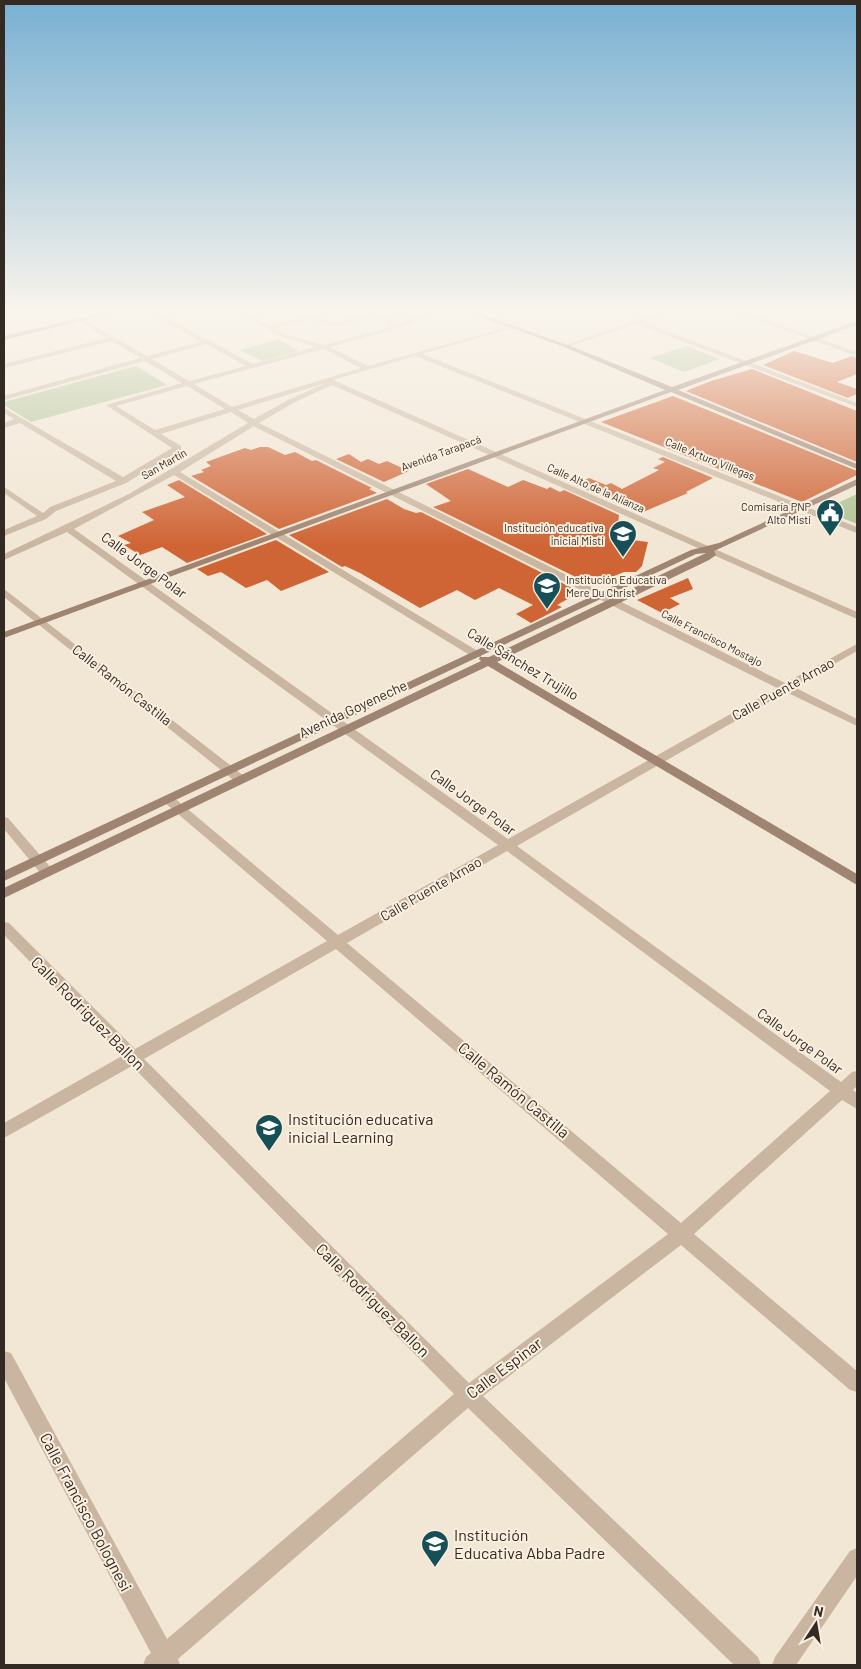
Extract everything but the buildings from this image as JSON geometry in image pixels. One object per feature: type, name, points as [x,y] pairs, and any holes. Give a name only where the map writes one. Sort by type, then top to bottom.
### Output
[{"type":"street","points":[[4,398],[34,390]]},
{"type":"street","points":[[4,533],[43,517],[53,509],[123,480],[178,448],[110,405],[165,390]]},
{"type":"street","name":"Calle Francisco Mostajo","points":[[196,390],[253,423],[615,601],[857,723]]},
{"type":"street","points":[[155,433],[228,409],[297,390]]},
{"type":"street","name":"San Martín","points":[[4,557],[68,530],[174,472],[253,423],[312,390]]},
{"type":"street","name":"Calle Alto de la Alianza","points":[[349,390],[857,616]]},
{"type":"street","name":"Calle Arturo Villegas","points":[[506,390],[857,530]]},
{"type":"street","name":"Avenida Tarapacá","points":[[38,619],[274,532],[483,450],[652,390]]},
{"type":"street","points":[[672,390],[857,467]]},
{"type":"street","name":"Avenida Tarapacá","points":[[387,489],[493,454],[672,390]]},
{"type":"street","points":[[817,390],[857,405]]},
{"type":"street","points":[[4,410],[123,480]]},
{"type":"street","points":[[4,426],[20,420]]},
{"type":"street","name":"Calle Sánchez Trujillo","points":[[174,472],[477,655],[857,880]]},
{"type":"street","name":"Avenida Goyeneche","points":[[4,876],[228,769],[477,655],[694,552],[709,550],[857,482]]},
{"type":"street","points":[[4,489],[43,517]]},
{"type":"street","name":"Calle Jorge Polar","points":[[68,530],[507,845],[857,1102]]},
{"type":"street","name":"Avenida Goyeneche","points":[[4,892],[706,558],[711,555],[709,550]]},
{"type":"street","name":"Calle Ramón Castilla","points":[[4,592],[240,779]]},
{"type":"street","points":[[4,627],[38,619]]},
{"type":"street","points":[[4,635],[38,619]]},
{"type":"street","name":"Calle Puente Arnao","points":[[4,1131],[857,647]]},
{"type":"street","name":"Calle Ramón Castilla","points":[[168,799],[683,1233],[857,1383]]},
{"type":"street","points":[[4,821],[47,872]]},
{"type":"street","name":"Calle Rodriguez Ballon","points":[[4,927],[468,1395],[750,1665]]},
{"type":"street","name":"Calle Espinar","points":[[162,1662],[468,1395],[683,1233],[857,1076]]},
{"type":"street","name":"Calle Francisco Bolognesi","points":[[4,1360],[162,1662]]},
{"type":"street","points":[[783,1665],[857,1558]]},
{"type":"green space","points":[[48,390],[149,390],[31,422],[4,405],[4,402]]},
{"type":"green space","points":[[857,494],[857,524],[823,510]]},
{"type":"place","name":"Comisaría PNP Alto Misti","points":[[830,537]]},
{"type":"place","name":"Institución educativa inicial Misti","points":[[623,558]]},
{"type":"place","name":"Institución Educativa Mere Du Christ","points":[[547,610]]},
{"type":"place","name":"Institución educativa inicial Learning","points":[[269,1152]]},
{"type":"place","name":"Institución Educativa Abba Padre","points":[[435,1568]]}]
